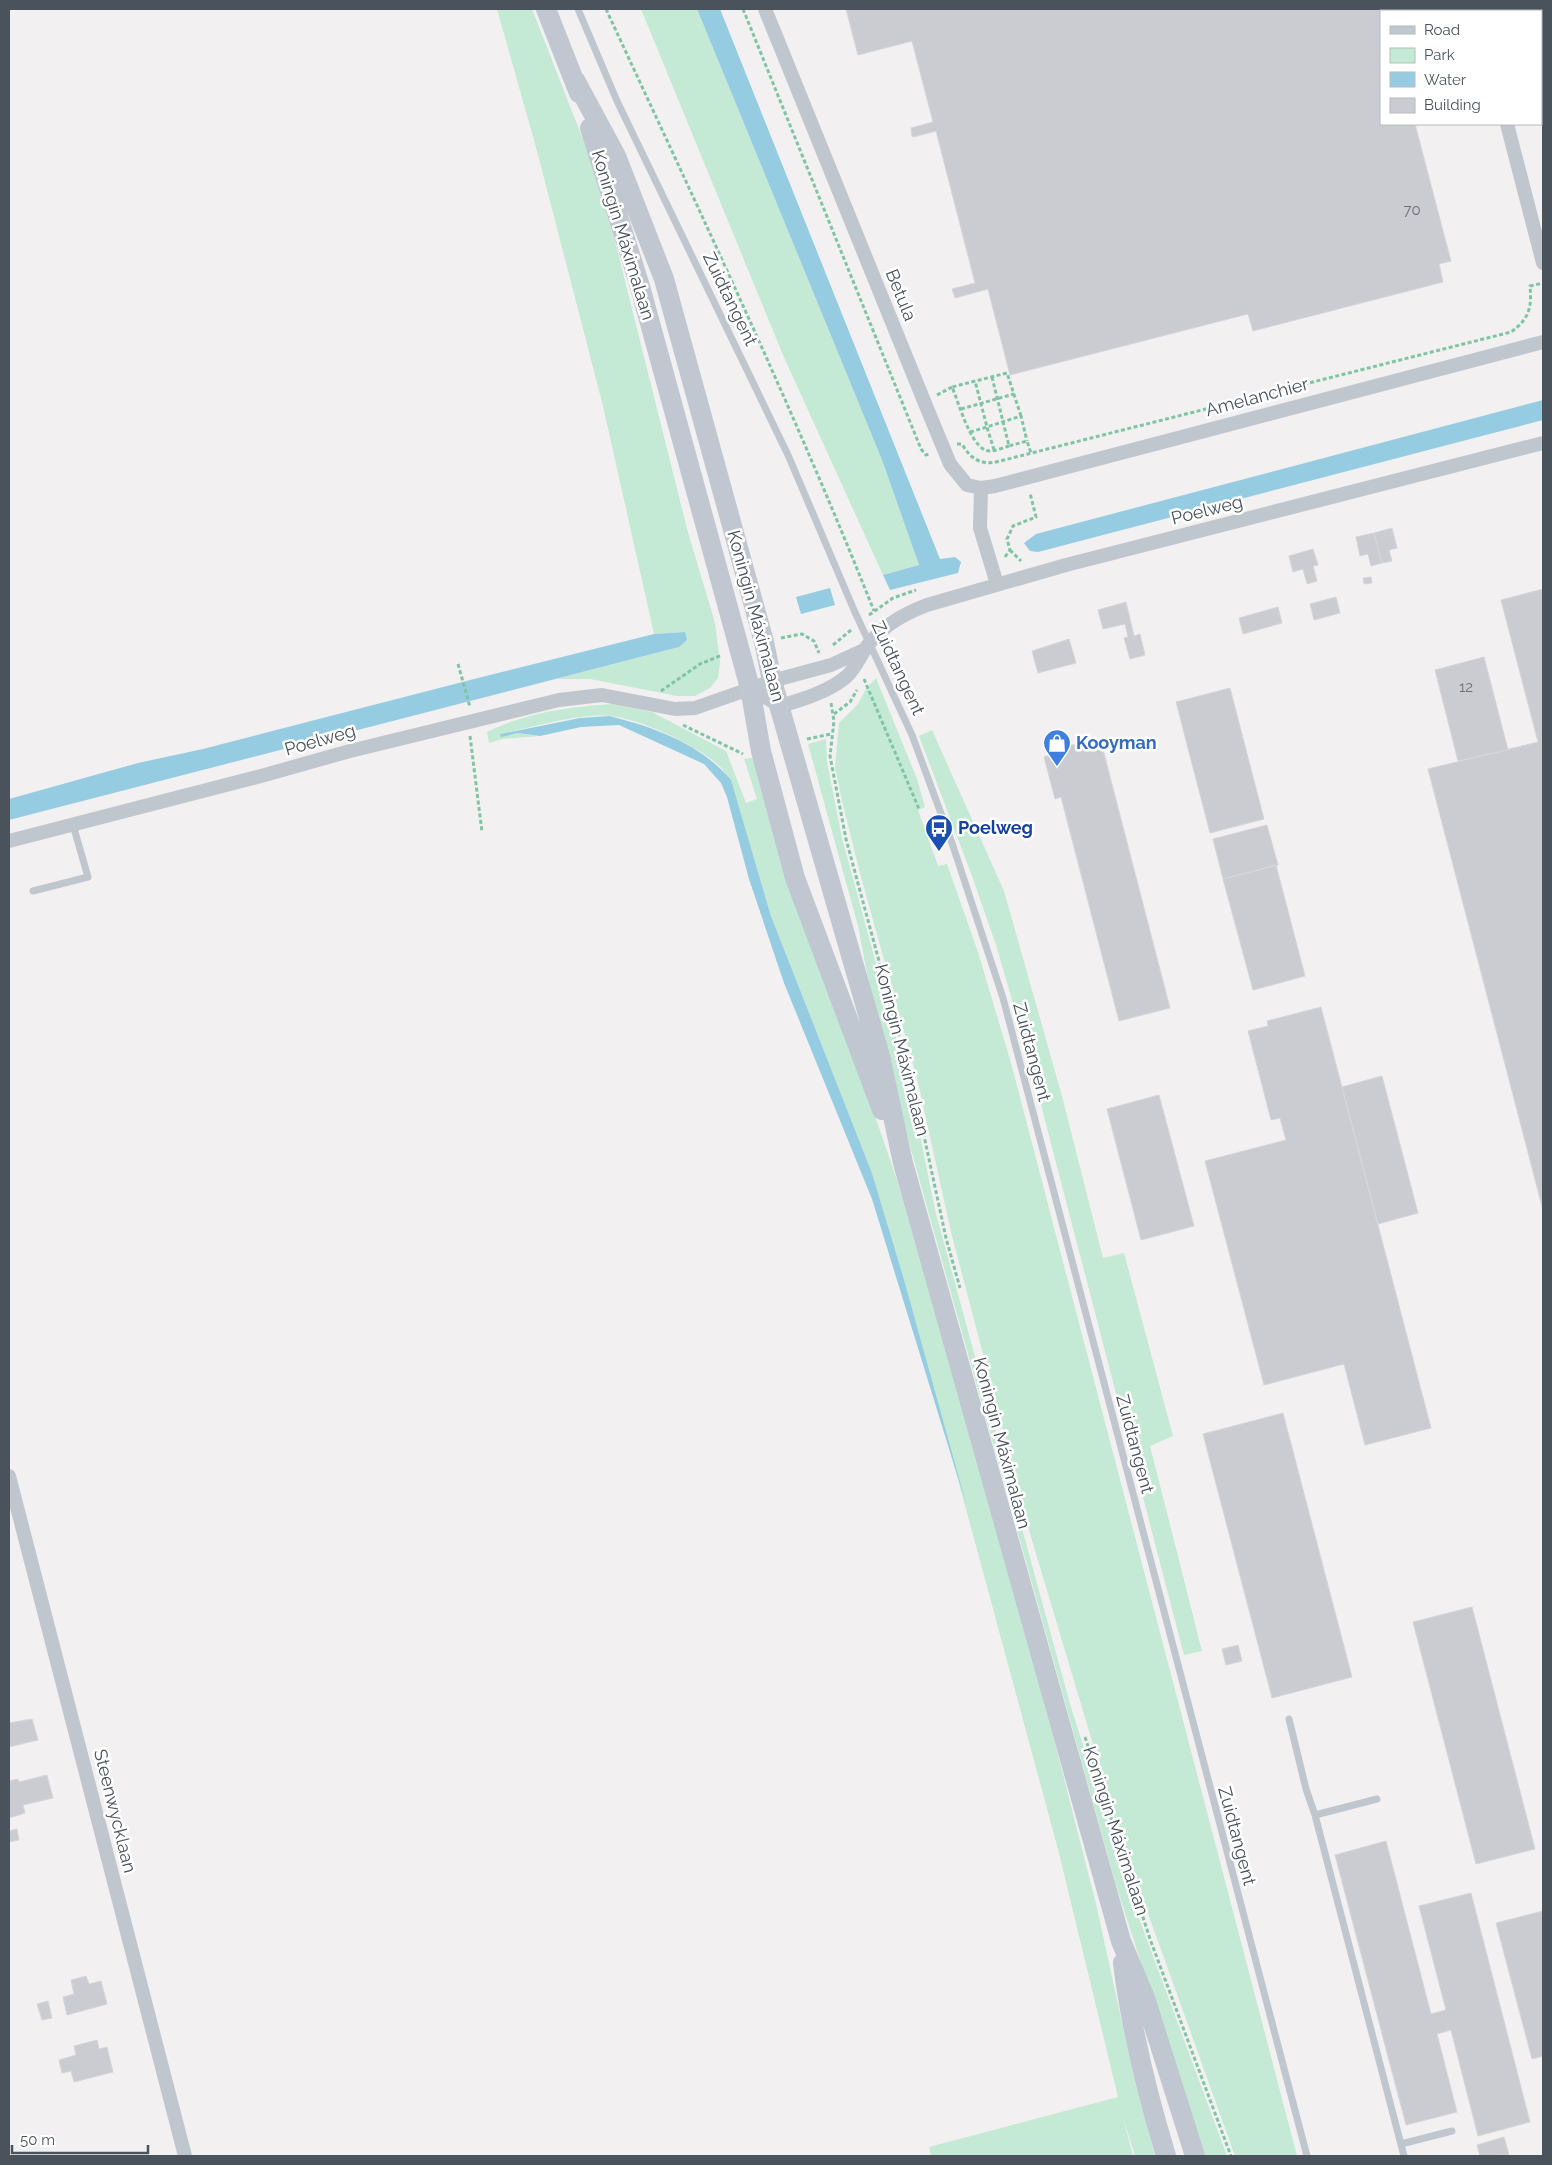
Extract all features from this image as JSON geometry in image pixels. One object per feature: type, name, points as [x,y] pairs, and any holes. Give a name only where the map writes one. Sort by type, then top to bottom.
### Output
[{"type":"main road","name":"Koningin Máximalaan","points":[[546,9],[575,80],[639,283],[750,688],[761,751],[795,878],[863,1064],[903,1163]]},
{"type":"main road","name":"Koningin Máximalaan","points":[[575,80],[616,156],[664,279],[764,642],[772,681],[880,1056],[903,1163],[1121,1942],[1145,1998],[1195,2156]]},
{"type":"main road","name":"Koningin Máximalaan","points":[[1121,1942],[1128,2003],[1145,2084],[1166,2156]]},
{"type":"street","name":"Betula","points":[[765,9],[950,464],[967,486],[981,488]]},
{"type":"street","points":[[1507,125],[1542,256]]},
{"type":"street","name":"Amelanchier","points":[[981,488],[1543,342]]},
{"type":"street","name":"Poelweg","points":[[780,706],[808,698],[844,679],[854,669],[868,646],[890,624],[909,612],[995,578],[1066,565],[1543,444]]},
{"type":"street","points":[[981,488],[980,528],[995,578]]},
{"type":"street","name":"Poelweg","points":[[9,841],[350,751],[580,696],[602,695],[675,709],[695,708],[772,681],[831,665],[868,646]]},
{"type":"street","points":[[750,688],[780,706]]},
{"type":"street","name":"Steenwycklaan","points":[[9,1476],[185,2156]]},
{"type":"lane","name":"Zuidtangent","points":[[578,9],[617,101],[788,455],[868,646],[912,735],[959,864],[1003,998],[1307,2156]]},
{"type":"lane","points":[[33,890],[88,877],[73,825]]},
{"type":"lane","points":[[1289,1719],[1404,2156]]},
{"type":"lane","points":[[1315,1814],[1378,1798]]},
{"type":"lane","points":[[1401,2144],[1452,2131]]},
{"type":"path","points":[[606,9],[836,516],[874,611]]},
{"type":"path","points":[[1029,563],[1017,559],[1010,550],[1007,539],[1013,526],[1036,517],[1021,456],[1511,332],[1522,324],[1528,315],[1531,305],[1530,286],[1543,283]]},
{"type":"path","points":[[1027,441],[994,450],[985,450],[970,432],[952,387],[1007,374],[1031,453]]},
{"type":"path","points":[[992,377],[1009,446]]},
{"type":"path","points":[[975,381],[994,450]]},
{"type":"path","points":[[961,409],[1014,394]]},
{"type":"path","points":[[970,432],[1021,416]]},
{"type":"path","points":[[995,578],[1010,550]]},
{"type":"path","points":[[890,648],[902,669]]},
{"type":"path","points":[[458,664],[470,705],[468,722],[482,832]]},
{"type":"path","points":[[864,678],[919,809]]},
{"type":"path","name":"Koningin Máximalaan","points":[[834,714],[830,756],[846,839],[915,1094],[946,1238],[962,1295]]},
{"type":"path","points":[[675,720],[744,754],[761,751]]},
{"type":"path","points":[[790,743],[831,734]]},
{"type":"path","name":"Koningin Máximalaan","points":[[1083,1729],[1150,1939],[1231,2156]]},
{"type":"green space","points":[[497,9],[532,9],[589,155],[616,245],[687,529],[715,623],[720,662],[718,678],[710,688],[695,696],[677,696],[590,679],[556,679],[679,647],[685,632],[654,634],[603,406],[537,151]]},
{"type":"green space","points":[[641,9],[697,9],[882,460],[919,565],[883,575],[783,355]]},
{"type":"green space","points":[[876,678],[917,779],[925,807],[918,810],[938,866],[947,864],[978,952],[1011,1063],[1297,2156],[1235,2156],[1121,1838],[1031,1537],[951,1232],[917,1078],[861,877],[835,767],[839,723],[858,704],[866,689]]},
{"type":"green space","points":[[613,704],[652,712],[726,751],[746,803],[757,799],[744,759],[757,757],[851,1046],[898,1183],[969,1431],[1051,1727],[1097,1908],[1131,2064],[1155,2156],[1135,2156],[1123,2117],[1133,2156],[931,2156],[929,2147],[1118,2097],[1059,1853],[903,1276],[872,1173],[771,916],[731,781],[718,765],[694,748],[666,733],[622,718],[597,716],[569,719],[500,734],[501,736],[518,733],[540,736],[502,739],[489,743],[487,732],[533,715],[565,709]]},
{"type":"green space","points":[[932,730],[1004,891],[1062,1096],[1103,1258],[1124,1253],[1173,1436],[1150,1446],[1202,1651],[1184,1655],[1028,1055],[996,945],[919,736]]},
{"type":"green space","points":[[826,739],[827,762],[842,838],[913,1100],[935,1210],[1070,1704],[1130,1894],[1227,2156],[1203,2156],[1116,1885],[878,1031],[858,926],[808,744]]},
{"type":"water","points":[[697,9],[720,9],[940,559],[955,557],[961,562],[958,573],[890,590],[883,575],[919,565],[882,460]]},
{"type":"water","points":[[1543,400],[1543,420],[1038,552],[1030,551],[1024,543],[1036,534]]},
{"type":"water","points":[[830,588],[835,605],[801,614],[796,597]]},
{"type":"water","points":[[685,632],[687,640],[679,647],[9,820],[9,799],[138,763],[203,749],[654,634]]},
{"type":"water","points":[[609,716],[643,726],[676,739],[706,756],[731,780],[771,916],[872,1173],[903,1276],[967,1507],[872,1199],[784,983],[749,879],[727,797],[721,783],[704,764],[619,725],[581,727],[540,736],[518,733],[501,737],[500,734],[580,718]]},
{"type":"building","points":[[846,9],[1386,9],[1380,10],[1380,125],[1415,125],[1451,261],[1439,264],[1443,282],[1253,331],[1248,314],[1010,375],[988,289],[955,298],[952,289],[975,283],[936,131],[912,136],[911,128],[933,122],[912,41],[858,55]]},
{"type":"building","points":[[1392,528],[1397,548],[1389,550],[1392,561],[1382,563],[1374,533]]},
{"type":"building","points":[[1374,533],[1382,563],[1371,566],[1368,554],[1360,556],[1356,537]]},
{"type":"building","points":[[1313,549],[1318,565],[1313,566],[1317,581],[1307,584],[1303,569],[1293,572],[1289,556]]},
{"type":"building","points":[[1371,577],[1372,583],[1364,584],[1363,578]]},
{"type":"building","points":[[1543,589],[1543,1210],[1428,769],[1538,742],[1501,600]]},
{"type":"building","points":[[1336,597],[1340,613],[1314,620],[1310,604]]},
{"type":"building","points":[[1126,602],[1134,636],[1140,634],[1145,655],[1130,659],[1124,638],[1128,637],[1125,624],[1103,629],[1098,610]]},
{"type":"building","points":[[1278,607],[1282,623],[1243,634],[1239,618]]},
{"type":"building","points":[[1069,639],[1076,663],[1038,673],[1032,651]]},
{"type":"building","points":[[1484,657],[1508,750],[1458,761],[1435,670]]},
{"type":"building","points":[[1230,688],[1264,819],[1210,833],[1176,702]]},
{"type":"building","points":[[1100,738],[1170,1008],[1119,1021],[1061,797],[1055,799],[1044,757],[1050,755],[1049,751]]},
{"type":"building","points":[[1267,825],[1278,865],[1223,879],[1213,839]]},
{"type":"building","points":[[1276,865],[1305,976],[1253,990],[1223,879]]},
{"type":"building","points":[[1321,1007],[1431,1428],[1365,1445],[1344,1364],[1264,1385],[1205,1161],[1286,1140],[1280,1118],[1271,1120],[1248,1031],[1268,1026],[1267,1021]]},
{"type":"building","points":[[1382,1076],[1418,1213],[1378,1224],[1342,1087]]},
{"type":"building","points":[[1159,1095],[1194,1226],[1141,1240],[1107,1109]]},
{"type":"building","points":[[1283,1413],[1352,1677],[1272,1698],[1203,1434]]},
{"type":"building","points":[[1472,1607],[1535,1849],[1476,1864],[1413,1622]]},
{"type":"building","points":[[1238,1645],[1242,1661],[1226,1665],[1222,1649]]},
{"type":"building","points":[[32,1719],[38,1740],[9,1747],[9,1723]]},
{"type":"building","points":[[47,1775],[53,1798],[23,1805],[25,1813],[9,1818],[9,1781],[18,1779],[19,1782]]},
{"type":"building","points":[[17,1829],[19,1840],[9,1842],[9,1831]]},
{"type":"building","points":[[1386,1841],[1431,2014],[1446,2010],[1419,1906],[1471,1893],[1530,2122],[1478,2136],[1451,2030],[1437,2034],[1457,2112],[1406,2125],[1335,1855]]},
{"type":"building","points":[[1543,1911],[1543,2056],[1532,2059],[1496,1923]]},
{"type":"building","points":[[86,1976],[89,1984],[101,1981],[107,2004],[67,2015],[63,1997],[74,1994],[71,1980]]},
{"type":"building","points":[[48,2001],[52,2018],[42,2020],[37,2004]]},
{"type":"building","points":[[97,2040],[99,2049],[107,2047],[113,2072],[74,2082],[71,2071],[62,2073],[59,2060],[76,2055],[74,2046]]},
{"type":"building","points":[[1504,2137],[1509,2155],[1480,2156],[1477,2145]]},
{"type":"place","name":"Kooyman","points":[[1057,767]]},
{"type":"place","name":"Poelweg","points":[[939,852]]}]
